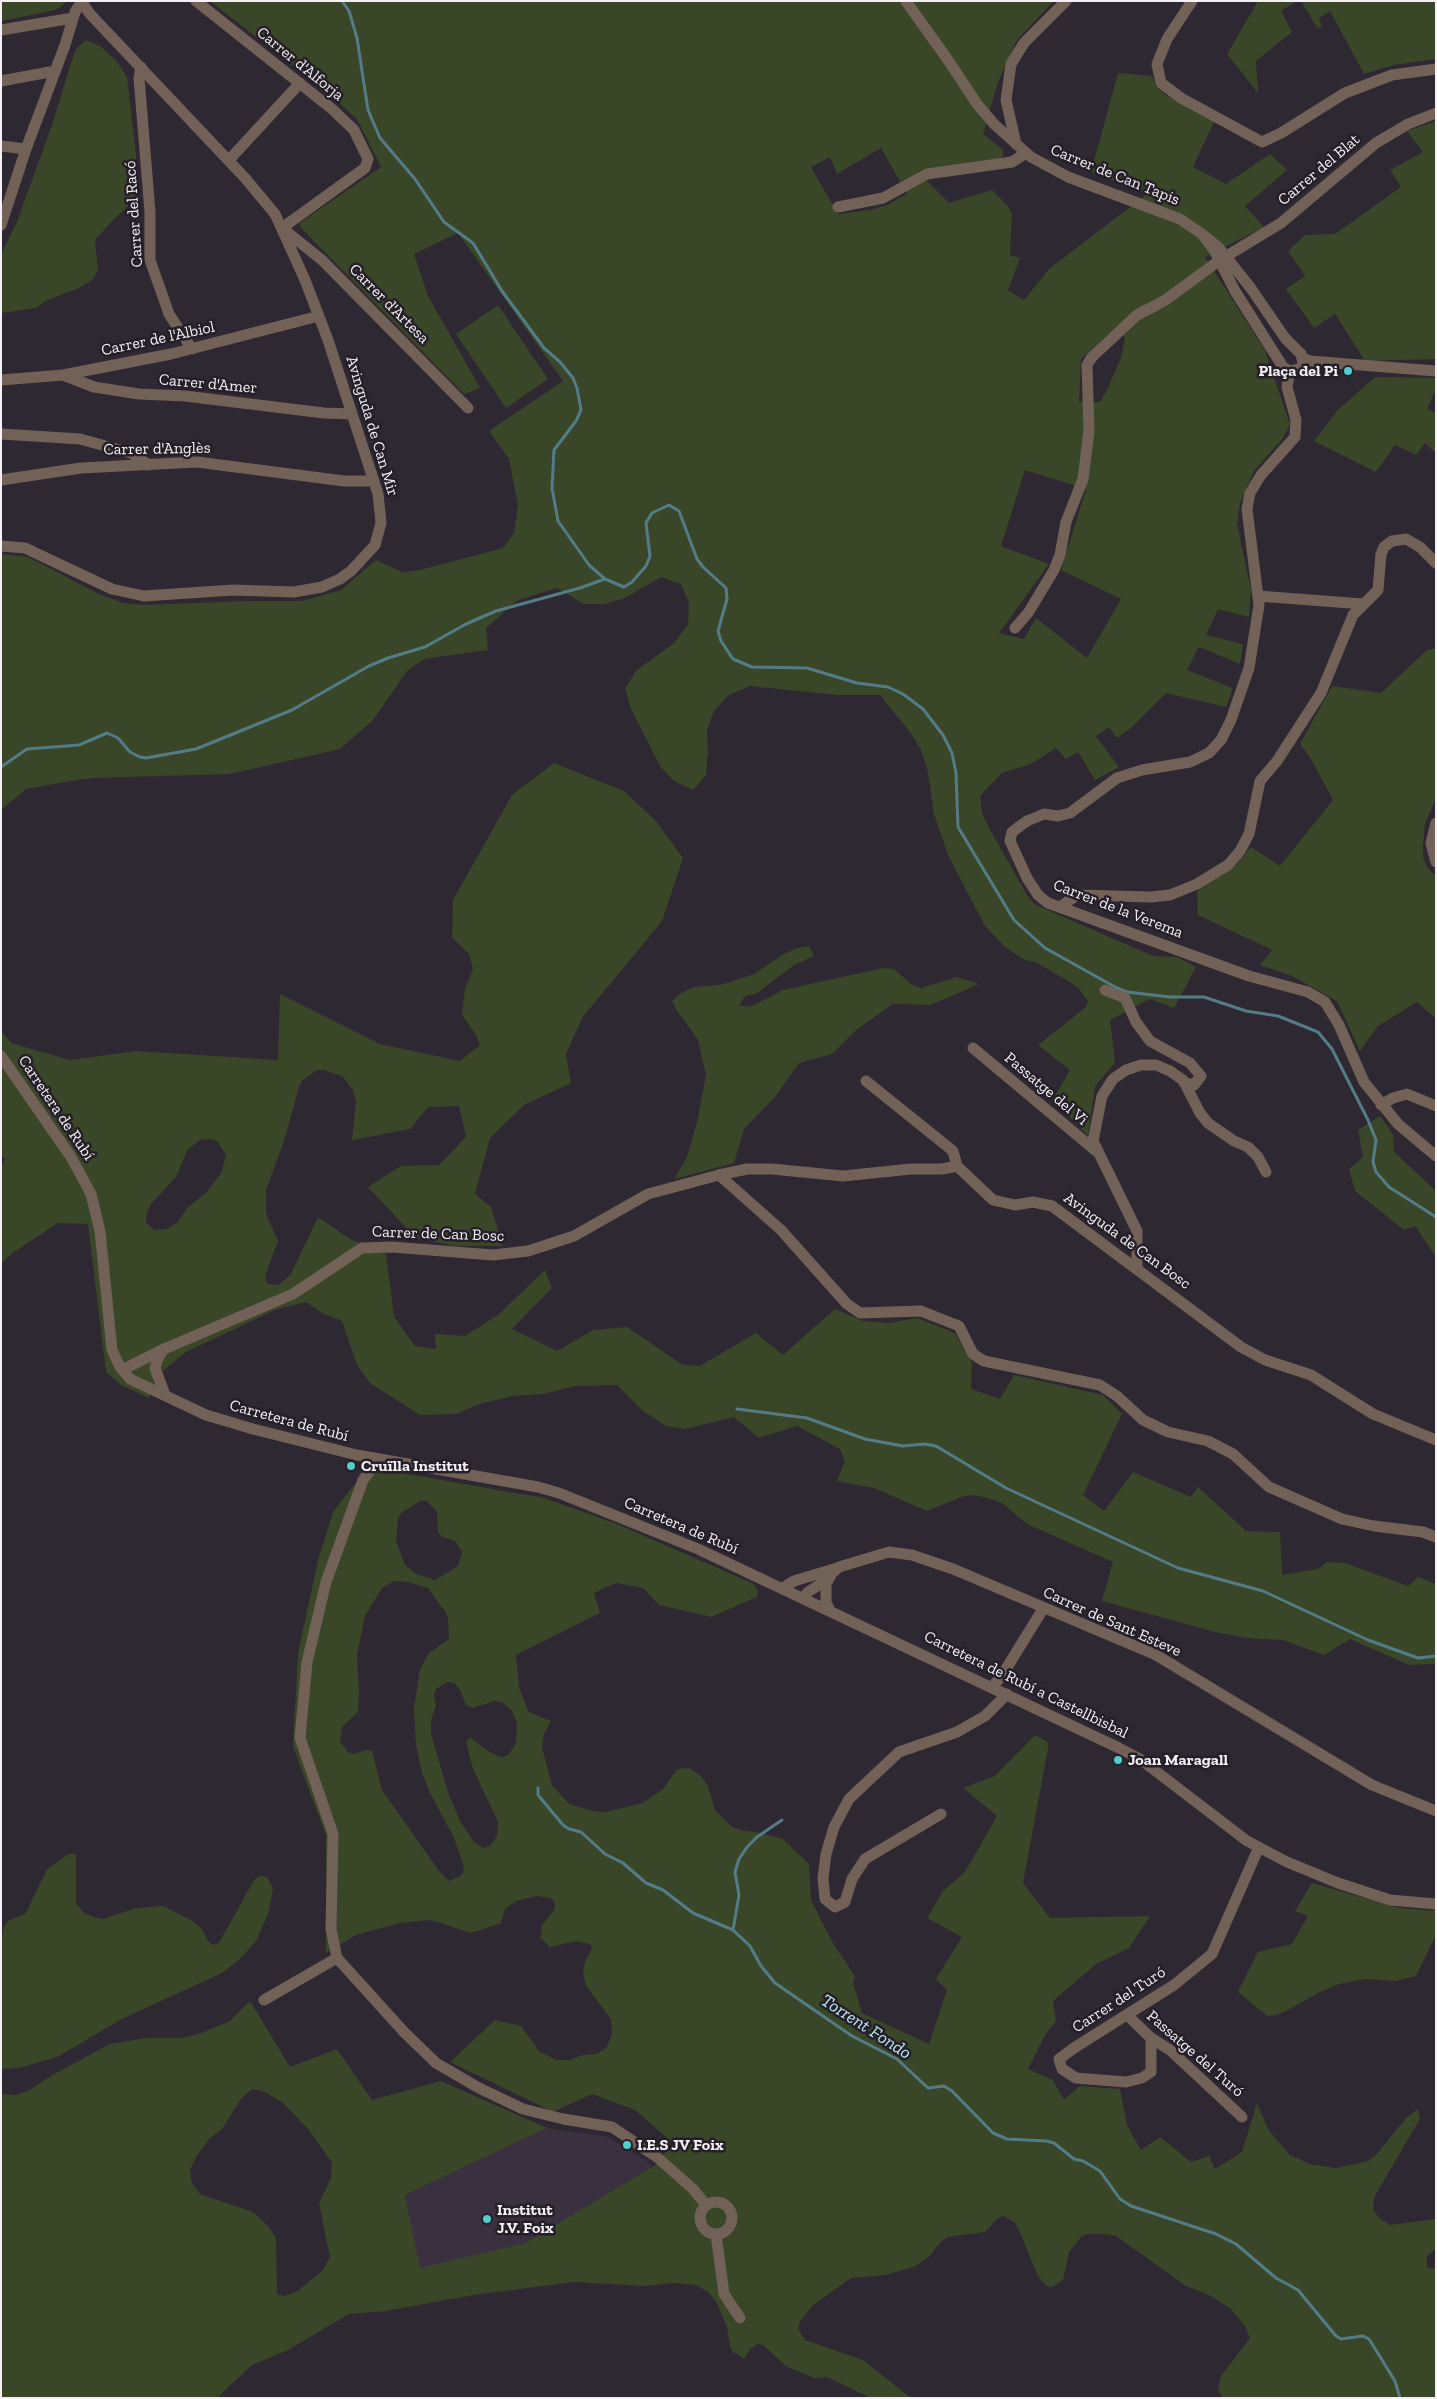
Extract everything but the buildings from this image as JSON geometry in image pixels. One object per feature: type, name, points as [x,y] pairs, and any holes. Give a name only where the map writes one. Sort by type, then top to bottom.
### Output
[{"type":"street","points":[[1,225],[4,211],[26,149],[73,18],[81,1]]},
{"type":"street","name":"Avinguda de Can Mir","points":[[1,546],[25,548],[112,589],[144,596],[233,590],[294,592],[310,590],[340,579],[361,563],[379,538],[382,513],[374,481],[319,316],[282,228],[266,202],[229,160],[81,1]]},
{"type":"street","name":"Carrer d'Alforja","points":[[196,1],[354,130],[365,151],[368,164],[361,172],[282,228]]},
{"type":"street","name":"Carrer de Can Tapis","points":[[906,1],[977,104],[994,124],[1026,153],[1042,164],[1068,177],[1180,219],[1202,234],[1300,355]]},
{"type":"street","points":[[1016,144],[1006,100],[1011,64],[1024,43],[1066,1]]},
{"type":"street","points":[[1192,1],[1167,39],[1157,64],[1161,83],[1181,98],[1262,142],[1282,133],[1345,93],[1392,75],[1436,69]]},
{"type":"street","points":[[1,30],[73,18]]},
{"type":"street","name":"Carrer del Racó","points":[[141,67],[139,78],[150,212],[150,260],[169,314],[192,349]]},
{"type":"street","points":[[1,81],[55,71]]},
{"type":"street","points":[[229,160],[300,84]]},
{"type":"street","name":"Carrer del Blat","points":[[1015,628],[1028,613],[1054,570],[1060,555],[1066,522],[1083,478],[1088,444],[1088,361],[1137,315],[1164,301],[1223,258],[1281,223],[1376,143],[1408,124],[1436,113]]},
{"type":"street","points":[[1,146],[26,149]]},
{"type":"street","points":[[838,208],[883,198],[927,174],[1012,162],[1026,153]]},
{"type":"street","name":"Carrer d'Artesa","points":[[282,228],[322,260],[468,408]]},
{"type":"street","points":[[1223,258],[1236,291],[1286,367],[1300,369],[1300,355]]},
{"type":"street","name":"Carrer de l'Albiol","points":[[1,380],[63,375],[192,349],[319,316]]},
{"type":"street","points":[[1286,367],[1286,352],[1300,355],[1310,361],[1436,371]]},
{"type":"street","name":"Carrer de la Verema","points":[[1286,367],[1287,387],[1296,420],[1295,437],[1261,475],[1250,493],[1247,509],[1259,605],[1249,668],[1232,720],[1221,740],[1209,753],[1190,762],[1142,770],[1117,778],[1070,813],[1058,816],[1044,814],[1027,821],[1012,832],[1010,841],[1026,878],[1038,894],[1048,903],[1249,976],[1308,992],[1324,1002],[1339,1025],[1364,1082],[1398,1124],[1436,1156]]},
{"type":"street","name":"Carrer d'Amer","points":[[63,375],[94,387],[132,393],[185,396],[324,413],[352,414]]},
{"type":"street","points":[[1,434],[80,439],[131,453],[149,465]]},
{"type":"street","name":"Carrer d'Anglès","points":[[1,480],[81,468],[207,462],[337,480],[374,481]]},
{"type":"street","points":[[1060,907],[1077,895],[1151,897],[1170,895],[1197,884],[1228,865],[1240,851],[1249,834],[1260,781],[1277,761],[1318,698],[1330,675],[1349,622],[1362,604],[1378,590],[1381,554],[1389,542],[1401,538],[1410,540],[1420,546],[1436,563]]},
{"type":"street","points":[[1258,596],[1362,604]]},
{"type":"street","points":[[1436,823],[1431,843],[1436,862]]},
{"type":"street","points":[[1105,990],[1125,998],[1136,1022],[1150,1041],[1190,1063],[1201,1076],[1194,1085],[1184,1083]]},
{"type":"street","name":"Passatge del Vi","points":[[973,1048],[1099,1154]]},
{"type":"street","name":"Carretera de Rubí","points":[[1,1056],[71,1157],[91,1194],[100,1231],[112,1350],[122,1370],[165,1395],[206,1415],[357,1455],[538,1487],[559,1493],[698,1549],[793,1593]]},
{"type":"street","points":[[1137,1268],[1137,1232],[1094,1141],[1102,1096],[1113,1079],[1126,1070],[1141,1065],[1156,1065],[1170,1071],[1184,1083],[1200,1113],[1208,1123],[1234,1141],[1248,1147],[1258,1157],[1266,1172]]},
{"type":"street","name":"Avinguda de Can Bosc","points":[[866,1080],[953,1151],[957,1166],[993,1200],[1015,1205],[1033,1202],[1052,1206],[1241,1347],[1265,1360],[1310,1375],[1373,1414],[1436,1440]]},
{"type":"street","points":[[1381,1105],[1393,1098],[1407,1094],[1436,1106]]},
{"type":"street","points":[[719,1175],[748,1169],[772,1169],[843,1176],[911,1169],[942,1169],[957,1166]]},
{"type":"street","points":[[719,1175],[781,1230],[846,1304],[860,1313],[921,1311],[959,1326],[973,1354],[984,1361],[1100,1386],[1117,1396],[1143,1420],[1168,1432],[1208,1441],[1233,1454],[1269,1487],[1342,1519],[1374,1526],[1423,1532],[1436,1537]]},
{"type":"street","name":"Carrer de Can Bosc","points":[[122,1370],[164,1349],[293,1294],[362,1248],[392,1246],[494,1255],[528,1251],[574,1236],[648,1194],[719,1175]]},
{"type":"street","points":[[136,1378],[152,1371],[164,1349]]},
{"type":"street","name":"Carrer de Can Bosc","points":[[136,1378],[147,1357]]},
{"type":"street","points":[[152,1371],[165,1395]]},
{"type":"street","points":[[357,1455],[364,1469],[363,1480],[322,1600],[306,1662],[300,1738],[333,1834],[331,1929],[337,1958],[404,2032],[436,2063],[479,2088],[523,2109],[563,2119],[612,2127],[658,2158],[697,2193],[706,2205]]},
{"type":"street","points":[[363,1480],[379,1459]]},
{"type":"street","name":"Carrer de Sant Esteve","points":[[793,1593],[794,1581],[889,1552],[912,1555],[953,1569],[1156,1656],[1372,1785],[1436,1811]]},
{"type":"street","points":[[830,1611],[826,1602],[826,1584],[832,1572],[839,1567]]},
{"type":"street","points":[[793,1593],[808,1592],[828,1579]]},
{"type":"street","name":"Carretera de Rubí a Castellbisbal","points":[[793,1593],[1140,1759],[1247,1840],[1287,1862],[1366,1893],[1390,1900],[1436,1904]]},
{"type":"street","points":[[992,1687],[1001,1677],[1043,1609]]},
{"type":"street","points":[[941,1814],[865,1859],[852,1879],[845,1902],[835,1907],[825,1899],[822,1878],[826,1854],[834,1827],[849,1799],[899,1752],[957,1732],[985,1716],[1007,1694]]},
{"type":"street","name":"Carrer del Turó","points":[[1150,2038],[1150,2072],[1142,2078],[1126,2082],[1076,2078],[1062,2069],[1059,2059],[1174,1985],[1212,1954],[1259,1847]]},
{"type":"street","points":[[264,2000],[337,1958]]},
{"type":"street","name":"Passatge del Turó","points":[[1127,2014],[1150,2038],[1170,2050],[1242,2117]]},
{"type":"street","points":[[720,2202],[731,2211],[733,2218],[729,2228],[716,2234],[706,2231],[700,2222],[702,2211],[706,2205],[720,2202]]},
{"type":"street","points":[[716,2234],[724,2294],[740,2318]]},
{"type":"shaded area","name":"Institut J.V. Foix","points":[[547,2128],[609,2137],[654,2166],[525,2243],[419,2269],[405,2195]]},
{"type":"green space","points":[[1,1],[68,1],[56,10],[1,21]]},
{"type":"green space","points":[[210,1],[1054,1],[1017,40],[998,82],[983,134],[1003,150],[1001,158],[918,172],[949,203],[992,190],[1007,205],[1012,213],[1010,255],[1020,258],[1008,290],[1024,300],[1049,269],[1147,194],[1091,172],[1118,73],[1152,76],[1156,86],[1164,94],[1214,122],[1193,167],[1226,184],[1270,154],[1287,170],[1245,206],[1264,227],[1205,257],[1265,350],[1290,424],[1283,438],[1254,471],[1240,503],[1237,524],[1251,590],[1249,617],[1218,609],[1206,635],[1243,644],[1240,664],[1199,647],[1187,670],[1233,688],[1226,707],[1166,693],[1131,728],[1117,738],[1109,727],[1096,736],[1119,767],[1095,780],[1078,752],[1066,759],[1056,748],[1031,764],[1002,773],[980,796],[982,813],[989,828],[1034,904],[1153,956],[1177,957],[1196,967],[1174,1008],[1150,999],[1110,1020],[1115,1062],[1095,1087],[1088,1136],[1053,1100],[1070,1070],[1038,1045],[1086,1007],[1088,1001],[1078,988],[1065,979],[1035,962],[1025,960],[1006,948],[985,926],[948,855],[934,814],[928,772],[921,750],[910,732],[880,695],[837,695],[750,686],[729,695],[714,711],[707,730],[708,753],[706,775],[693,790],[674,781],[660,766],[631,709],[625,688],[637,670],[674,643],[688,624],[689,603],[681,584],[661,577],[625,598],[605,604],[584,604],[557,588],[518,600],[486,628],[488,650],[424,659],[407,671],[373,720],[340,749],[230,774],[92,778],[26,789],[1,810],[1,554],[28,557],[99,594],[123,603],[145,605],[302,601],[341,590],[376,560],[402,572],[420,570],[503,548],[514,533],[518,506],[509,459],[489,431],[563,381],[458,233],[414,254],[428,296],[480,388],[464,394],[301,228],[300,223],[381,167],[357,119],[335,99]],"holes":[[[881,148],[907,194],[887,205],[870,210],[838,214],[811,167],[830,157],[837,174]],[[1116,327],[1125,338],[1121,358],[1100,402],[1079,402],[1081,359]],[[1025,470],[1086,489],[1061,570],[1121,599],[1087,658],[1036,618],[1024,639],[999,633],[1049,564],[1001,546]]]},
{"type":"green space","points":[[1258,1],[1297,1],[1281,11],[1292,32],[1256,61],[1258,93],[1227,54]]},
{"type":"green space","points":[[1301,1],[1436,1],[1436,59],[1393,65],[1364,74],[1330,11],[1319,18],[1322,26],[1318,29]]},
{"type":"green space","points":[[86,40],[100,46],[116,60],[127,77],[136,155],[137,186],[135,200],[95,240],[98,271],[92,280],[77,289],[47,300],[36,308],[1,313],[1,254],[17,222],[53,122],[76,49]]},
{"type":"green space","points":[[1436,121],[1436,359],[1365,361],[1335,314],[1314,328],[1286,289],[1305,276],[1288,251],[1305,235],[1335,234],[1401,187],[1390,170],[1423,152],[1407,131]]},
{"type":"green space","points":[[498,305],[548,379],[506,408],[456,334]]},
{"type":"green space","points":[[1375,377],[1436,378],[1436,389],[1427,409],[1436,413],[1436,453],[1425,443],[1416,455],[1395,445],[1376,472],[1314,441],[1338,410]]},
{"type":"green space","points":[[1436,648],[1436,798],[1425,824],[1423,857],[1427,867],[1436,877],[1436,1015],[1434,1017],[1417,1002],[1378,1026],[1360,1051],[1337,1001],[1292,976],[1260,965],[1272,950],[1198,915],[1197,891],[1234,867],[1251,847],[1280,866],[1333,800],[1311,759],[1300,744],[1332,686],[1381,693],[1427,650]]},
{"type":"green space","points":[[554,763],[624,791],[656,821],[683,858],[662,921],[582,1018],[566,1054],[571,1083],[524,1105],[490,1138],[475,1194],[491,1207],[503,1246],[456,1246],[416,1238],[368,1187],[401,1166],[439,1165],[466,1137],[459,1106],[428,1107],[410,1129],[352,1140],[356,1102],[353,1090],[342,1076],[324,1070],[317,1070],[302,1081],[299,1087],[285,1138],[266,1190],[266,1214],[278,1241],[266,1273],[265,1279],[268,1284],[279,1285],[291,1274],[318,1217],[350,1239],[386,1254],[394,1317],[415,1346],[436,1349],[435,1334],[465,1336],[498,1315],[545,1270],[552,1288],[512,1329],[557,1351],[593,1330],[627,1327],[683,1365],[700,1366],[756,1333],[783,1355],[835,1309],[863,1321],[888,1323],[917,1318],[955,1333],[972,1363],[971,1389],[1000,1399],[1014,1375],[1103,1395],[1122,1414],[1083,1495],[1104,1511],[1133,1472],[1191,1497],[1198,1487],[1246,1531],[1280,1532],[1282,1575],[1318,1569],[1327,1562],[1345,1563],[1408,1586],[1418,1577],[1436,1584],[1436,1664],[1409,1665],[1350,1639],[1324,1655],[1283,1640],[1246,1638],[1215,1632],[1102,1601],[1113,1562],[1027,1524],[1002,1503],[984,1497],[964,1496],[927,1511],[874,1488],[837,1481],[845,1461],[840,1449],[797,1426],[759,1438],[734,1417],[685,1429],[666,1426],[643,1411],[617,1385],[576,1386],[543,1394],[512,1396],[476,1405],[457,1414],[420,1415],[370,1383],[357,1365],[342,1321],[322,1313],[306,1302],[277,1309],[186,1352],[159,1374],[149,1398],[121,1385],[106,1372],[88,1224],[58,1223],[14,1252],[1,1263],[1,1169],[5,1159],[1,1156],[1,1031],[11,1043],[70,1060],[136,1051],[278,1060],[280,994],[380,1044],[460,1061],[480,1045],[476,1035],[462,1015],[465,989],[473,969],[469,954],[452,937],[453,900],[512,795]],"holes":[[[212,1139],[217,1141],[226,1155],[221,1173],[207,1192],[187,1208],[177,1223],[166,1229],[154,1230],[146,1222],[150,1205],[176,1177],[187,1150],[200,1140]]]},
{"type":"green space","points":[[809,946],[814,956],[794,965],[757,993],[745,996],[739,1005],[750,1007],[783,990],[883,968],[894,969],[911,984],[921,988],[957,977],[979,984],[931,1005],[893,1004],[856,1030],[832,1054],[799,1063],[775,1097],[744,1129],[734,1163],[674,1179],[687,1157],[697,1122],[706,1075],[698,1040],[672,1001],[681,993],[694,987],[720,985],[754,974],[784,954],[797,948]]},
{"type":"green space","points":[[1380,1116],[1393,1134],[1394,1152],[1436,1191],[1436,1257],[1415,1226],[1404,1230],[1355,1191],[1349,1169],[1363,1157],[1358,1130]]},
{"type":"green space","points":[[379,1469],[544,1498],[617,1524],[754,1584],[758,1591],[757,1597],[711,1617],[659,1605],[643,1588],[616,1583],[594,1593],[600,1613],[516,1655],[519,1688],[529,1712],[551,1721],[544,1734],[542,1747],[552,1785],[569,1804],[593,1811],[606,1812],[643,1803],[663,1789],[677,1769],[689,1768],[700,1775],[708,1786],[715,1810],[732,1827],[783,1839],[809,1864],[811,1900],[834,1945],[855,1976],[853,1983],[862,2013],[929,2044],[947,1990],[936,1979],[962,1937],[927,1918],[943,1891],[965,1872],[997,1816],[963,1788],[995,1776],[1035,1735],[1049,1743],[1023,1883],[1050,1918],[1150,1916],[1129,1948],[1096,1964],[1053,2001],[1056,2021],[1045,2035],[1028,2069],[1053,2080],[1064,2100],[1080,2086],[1120,2089],[1127,2125],[1141,2150],[1160,2137],[1191,2162],[1209,2156],[1215,2169],[1242,2152],[1257,2103],[1269,2131],[1290,2155],[1310,2164],[1336,2168],[1368,2161],[1376,2155],[1407,2117],[1418,2109],[1420,2119],[1374,2198],[1373,2210],[1380,2219],[1390,2225],[1436,2219],[1436,2249],[1427,2256],[1427,2267],[1436,2269],[1436,2398],[1222,2398],[1218,2389],[1221,2376],[1250,2338],[1245,2326],[1230,2308],[1209,2295],[1186,2286],[1116,2236],[1104,2234],[1082,2236],[1069,2252],[1063,2280],[1052,2287],[1046,2286],[1038,2276],[1015,2223],[1004,2216],[998,2218],[985,2232],[947,2237],[930,2256],[914,2267],[885,2275],[851,2278],[812,2306],[800,2322],[798,2329],[805,2340],[863,2360],[911,2398],[871,2398],[827,2377],[814,2378],[786,2366],[763,2345],[758,2344],[750,2349],[744,2359],[733,2352],[730,2346],[727,2327],[717,2303],[708,2292],[696,2285],[674,2283],[644,2286],[574,2282],[473,2295],[386,2311],[349,2314],[288,2350],[252,2365],[217,2398],[1,2398],[1,2094],[15,2095],[28,2091],[49,2077],[110,2044],[146,2038],[182,2038],[201,2033],[230,2021],[250,2001],[290,2067],[337,2049],[372,2100],[441,2081],[547,2128],[405,2195],[420,2268],[525,2243],[654,2166],[673,2143],[635,2110],[592,2094],[553,2112],[450,2062],[495,2020],[521,2026],[539,2051],[556,2060],[569,2060],[583,2055],[597,2054],[607,2047],[612,2034],[611,2019],[586,1986],[583,1973],[585,1961],[592,1949],[590,1944],[576,1941],[550,1947],[540,1938],[542,1925],[554,1910],[555,1903],[551,1898],[537,1896],[516,1901],[505,1909],[501,1923],[471,1933],[431,1920],[400,1923],[356,1935],[326,1953],[326,1835],[293,1747],[298,1653],[318,1560],[333,1512],[354,1485]],"holes":[[[420,1501],[427,1501],[437,1512],[438,1532],[442,1537],[455,1541],[462,1552],[458,1566],[435,1580],[416,1574],[405,1565],[396,1541],[398,1519],[401,1513]],[[394,1581],[408,1582],[428,1588],[446,1613],[448,1619],[449,1639],[429,1653],[420,1669],[414,1709],[416,1745],[422,1773],[429,1791],[454,1838],[463,1864],[464,1871],[460,1876],[449,1881],[439,1871],[382,1790],[372,1751],[366,1750],[354,1754],[348,1752],[340,1741],[342,1727],[358,1712],[357,1655],[365,1616],[382,1588]],[[448,1682],[454,1683],[459,1688],[466,1705],[473,1708],[494,1701],[502,1702],[512,1711],[517,1723],[516,1743],[509,1754],[503,1757],[497,1756],[485,1749],[470,1737],[466,1742],[473,1769],[498,1822],[497,1836],[490,1846],[484,1848],[474,1842],[460,1821],[449,1795],[431,1734],[431,1720],[436,1705],[434,1695],[436,1689]],[[252,2089],[265,2092],[283,2103],[308,2129],[332,2163],[331,2178],[319,2203],[330,2257],[323,2270],[298,2291],[284,2296],[277,2294],[276,2238],[268,2226],[253,2212],[200,2194],[192,2183],[190,2170],[196,2157],[210,2138],[222,2129],[241,2099]]]},
{"type":"green space","points":[[69,1854],[76,1854],[76,1903],[84,1913],[96,1918],[103,1919],[136,1908],[163,1906],[191,1920],[202,1929],[208,1941],[213,1945],[219,1943],[254,1880],[260,1876],[267,1877],[273,1888],[269,1912],[256,1941],[240,1959],[222,1973],[122,2019],[57,2057],[19,2068],[1,2069],[1,1942],[4,1927],[8,1921],[26,1913],[47,1869]]},
{"type":"green space","points":[[1312,1883],[1399,1908],[1436,1911],[1436,1935],[1416,1976],[1396,1981],[1366,1979],[1339,1984],[1318,1993],[1288,2010],[1276,2015],[1267,2016],[1238,1992],[1258,1952],[1292,1944],[1308,1916],[1295,1911]]},
{"type":"waterway","points":[[342,1],[349,11],[357,38],[368,110],[380,138],[415,179],[444,222],[473,243],[502,291],[544,348],[560,362],[573,378],[581,410],[576,421],[554,450],[552,488],[558,521],[589,565],[605,579],[624,587],[632,582],[646,566],[650,556],[646,523],[652,513],[669,505],[679,511],[697,559],[726,588],[727,599],[718,631],[721,641],[733,659],[752,667],[807,668],[857,683],[888,687],[903,694],[923,709],[943,735],[952,753],[956,773],[958,827],[1014,920],[1045,948],[1127,992],[1170,997],[1204,997],[1246,1011],[1278,1016],[1318,1032],[1332,1049],[1368,1120],[1376,1140],[1373,1162],[1376,1172],[1389,1187],[1436,1217]]},
{"type":"waterway","points":[[1,767],[27,749],[79,745],[107,733],[118,738],[130,752],[140,757],[146,758],[196,749],[292,710],[369,666],[425,647],[466,624],[496,611],[580,588],[605,579]]},
{"type":"waterway","points":[[737,1409],[807,1418],[865,1439],[903,1446],[925,1444],[936,1446],[1006,1488],[1178,1568],[1263,1591],[1368,1640],[1418,1658],[1436,1656]]},
{"type":"waterway","name":"Torrent Fondo","points":[[538,1788],[538,1795],[563,1825],[569,1829],[581,1832],[605,1854],[623,1863],[646,1883],[663,1890],[693,1913],[733,1930],[750,1946],[761,1966],[775,1983],[852,2036],[897,2059],[928,2088],[944,2086],[952,2091],[993,2133],[1007,2139],[1054,2143],[1074,2159],[1083,2161],[1100,2171],[1120,2199],[1131,2206],[1216,2234],[1236,2244],[1276,2278],[1298,2290],[1336,2336],[1341,2339],[1363,2336],[1369,2339],[1395,2381],[1400,2398]]},
{"type":"waterway","points":[[733,1930],[739,1895],[735,1872],[739,1859],[757,1837],[782,1820]]},
{"type":"place","name":"Plaça del Pi","points":[[1348,371]]},
{"type":"place","name":"Cruïlla Institut","points":[[351,1466]]},
{"type":"place","name":"Joan Maragall","points":[[1118,1760]]},
{"type":"place","name":"I.E.S JV Foix","points":[[627,2145]]},
{"type":"place","name":"Institut J.V. Foix","points":[[487,2219]]}]
